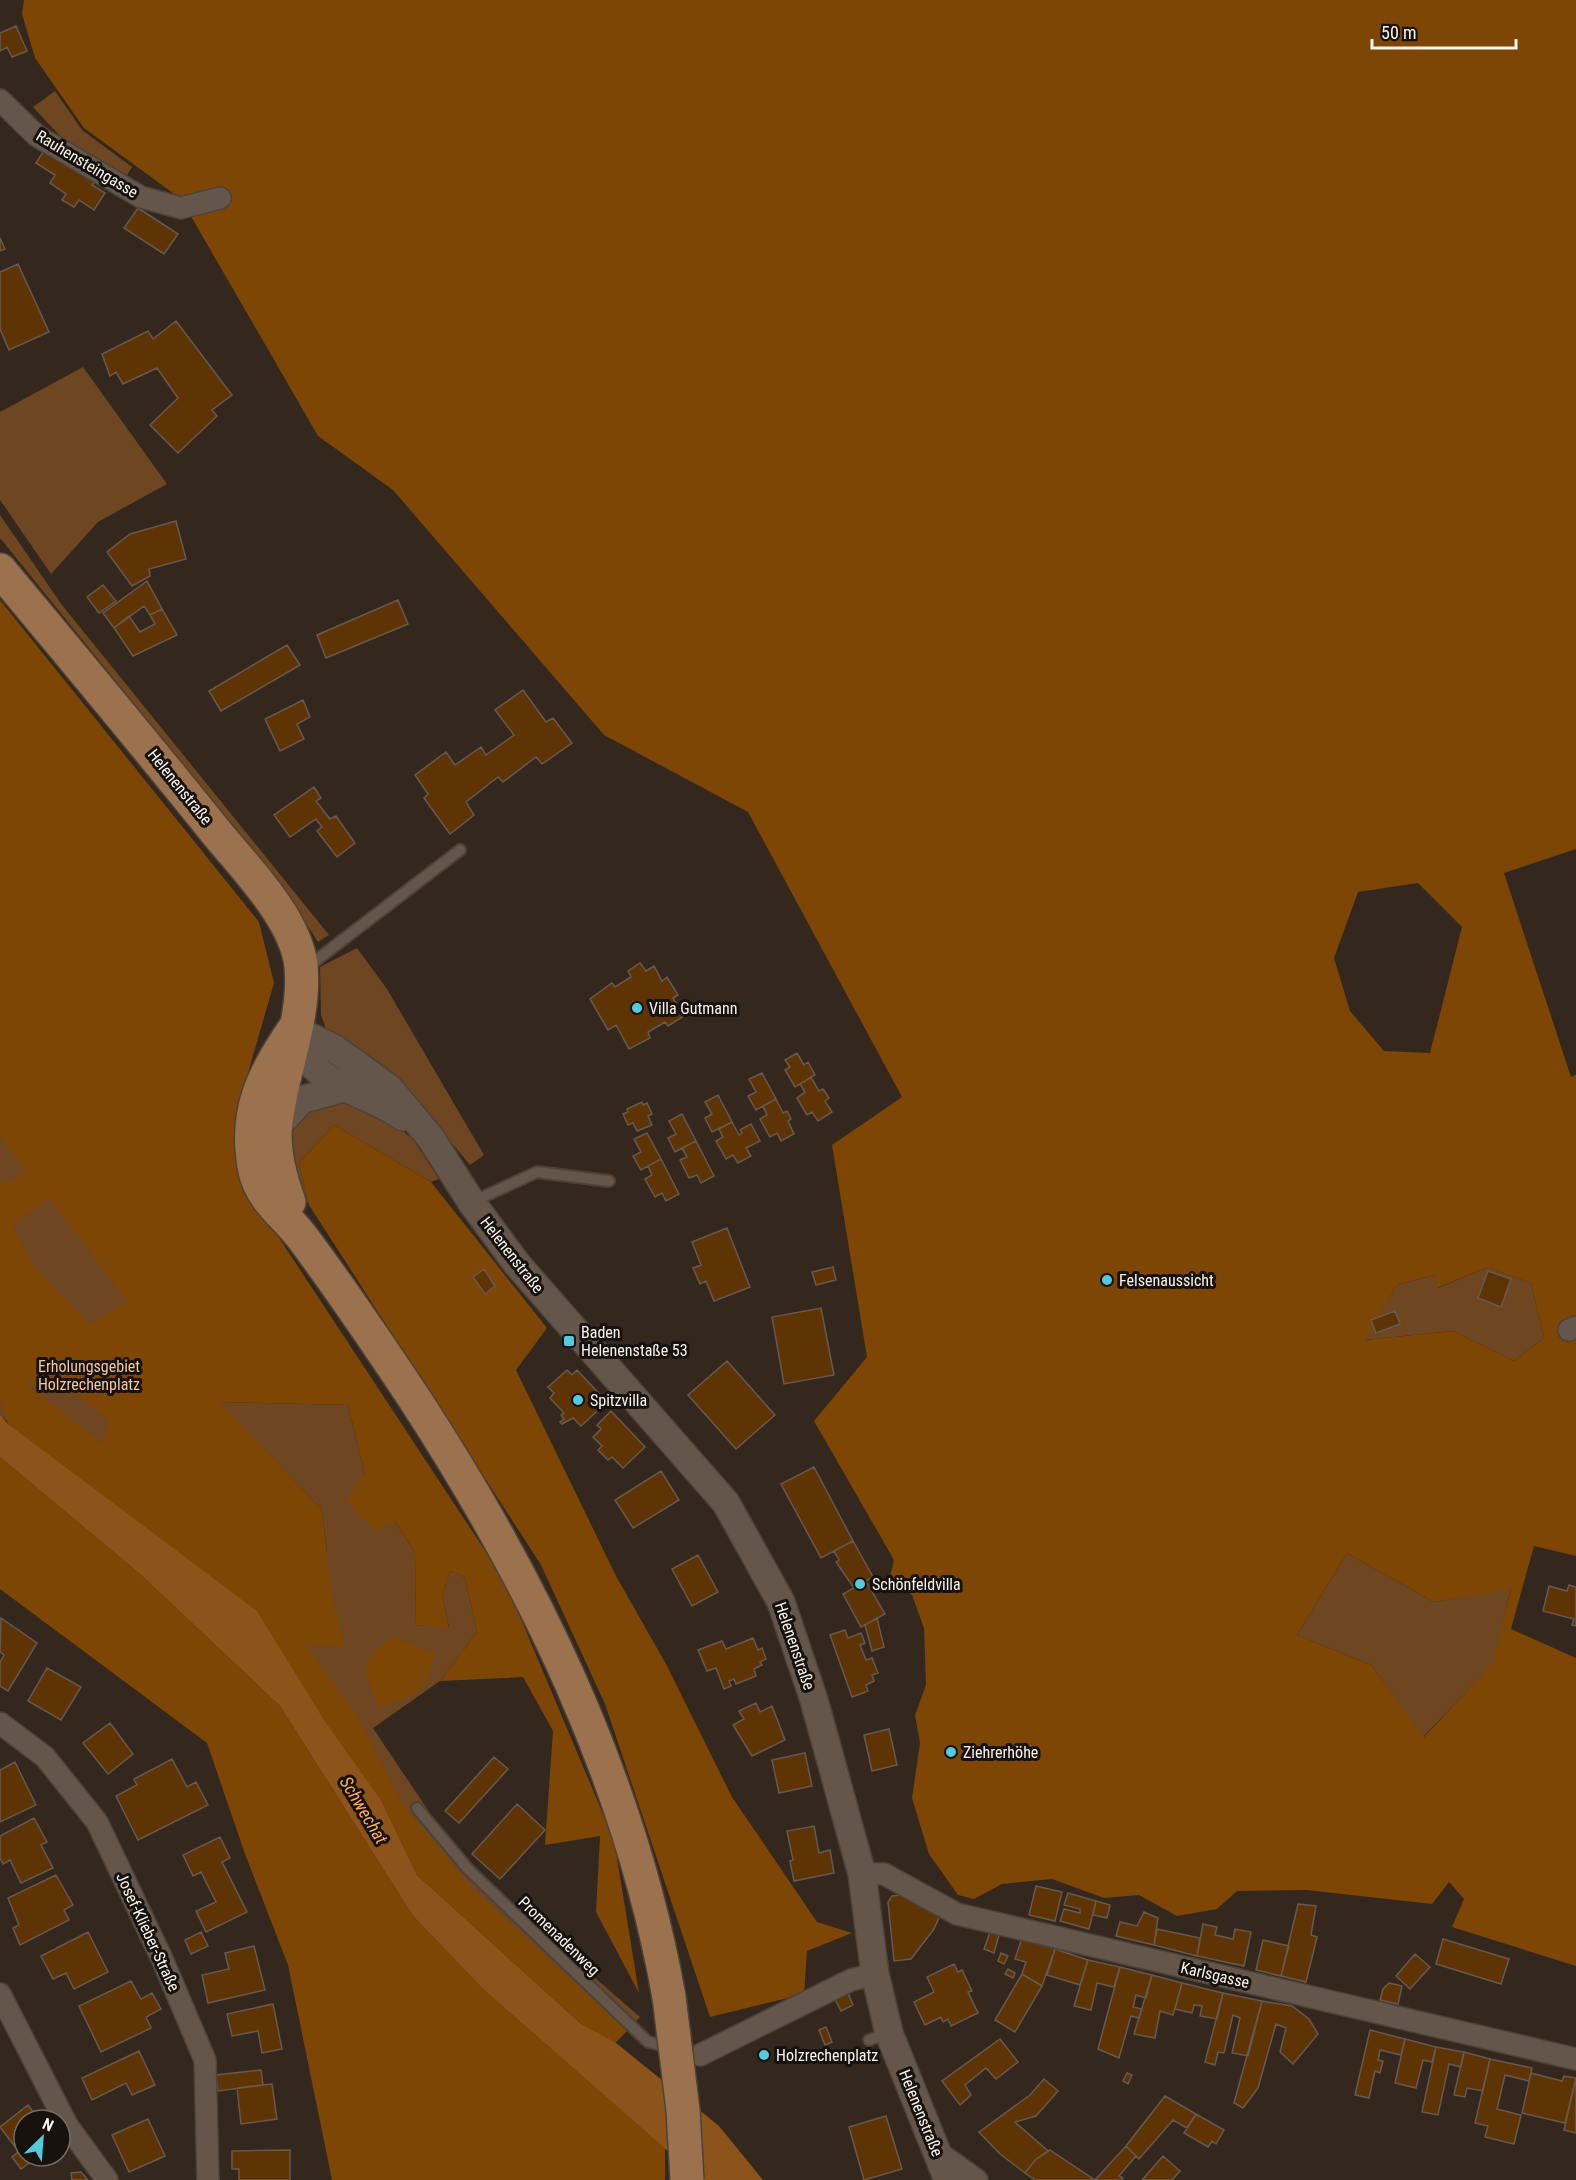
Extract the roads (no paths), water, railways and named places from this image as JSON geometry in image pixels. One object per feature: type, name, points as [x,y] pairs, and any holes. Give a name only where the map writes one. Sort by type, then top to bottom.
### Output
[{"type":"main road","name":"Helenenstraße","points":[[0,570],[167,771],[272,904],[291,932],[301,972],[303,997],[294,1029],[275,1124],[278,1166],[300,1235]]},
{"type":"main road","points":[[294,1029],[269,1066],[256,1101],[251,1134],[255,1172],[268,1200],[300,1235],[439,1438],[501,1541],[574,1685],[617,1797],[648,1897],[669,1996],[682,2099],[687,2180]]},
{"type":"street","name":"Rauhensteingasse","points":[[0,100],[37,136],[141,196],[181,208],[220,198]]},
{"type":"street","name":"Helenenstraße","points":[[294,1029],[305,1057],[317,1070],[344,1088],[387,1106],[430,1137]]},
{"type":"street","name":"Helenenstraße","points":[[294,1029],[335,1049],[389,1088],[430,1137],[472,1203],[546,1299],[726,1503],[781,1602],[814,1700],[862,1874],[875,1974],[879,2037],[948,2180]]},
{"type":"street","points":[[275,1124],[286,1117],[301,1100],[344,1088]]},
{"type":"street","name":"Josef-Klieber-Straße","points":[[0,1723],[45,1757],[97,1822],[163,1961],[205,2060],[208,2180]]},
{"type":"street","name":"Karlsgasse","points":[[862,1874],[884,1874],[957,1914],[1576,2060]]},
{"type":"street","points":[[700,2055],[851,1980],[875,1974]]},
{"type":"street","points":[[0,1994],[67,2125],[107,2180]]},
{"type":"street","points":[[935,2150],[977,2180]]},
{"type":"lane","points":[[301,972],[460,850]]},
{"type":"lane","points":[[472,1203],[537,1172],[609,1181]]},
{"type":"lane","name":"Promenadenweg","points":[[417,1808],[468,1869],[648,2042],[700,2055]]},
{"type":"water","name":"Schwechat","points":[[0,1414],[8,1424],[257,1611],[324,1720],[380,1799],[417,1875],[580,2023],[616,2043],[719,2126],[763,2180],[701,2180],[483,1989],[413,1916],[280,1706],[140,1574],[0,1457]]},
{"type":"place","name":"Villa Gutmann","points":[[637,1008]]},
{"type":"place","name":"Felsenaussicht","points":[[1107,1280]]},
{"type":"place","name":"Baden Helenenstaße 53","points":[[569,1341]]},
{"type":"place","name":"Spitzvilla","points":[[578,1400]]},
{"type":"place","name":"Schönfeldvilla","points":[[860,1584]]},
{"type":"place","name":"Ziehrerhöhe","points":[[951,1752]]},
{"type":"place","name":"Holzrechenplatz","points":[[764,2055]]},
{"type":"park label","name":"Erholungsgebiet Holzrechenplatz","points":[[89,1375]]}]
